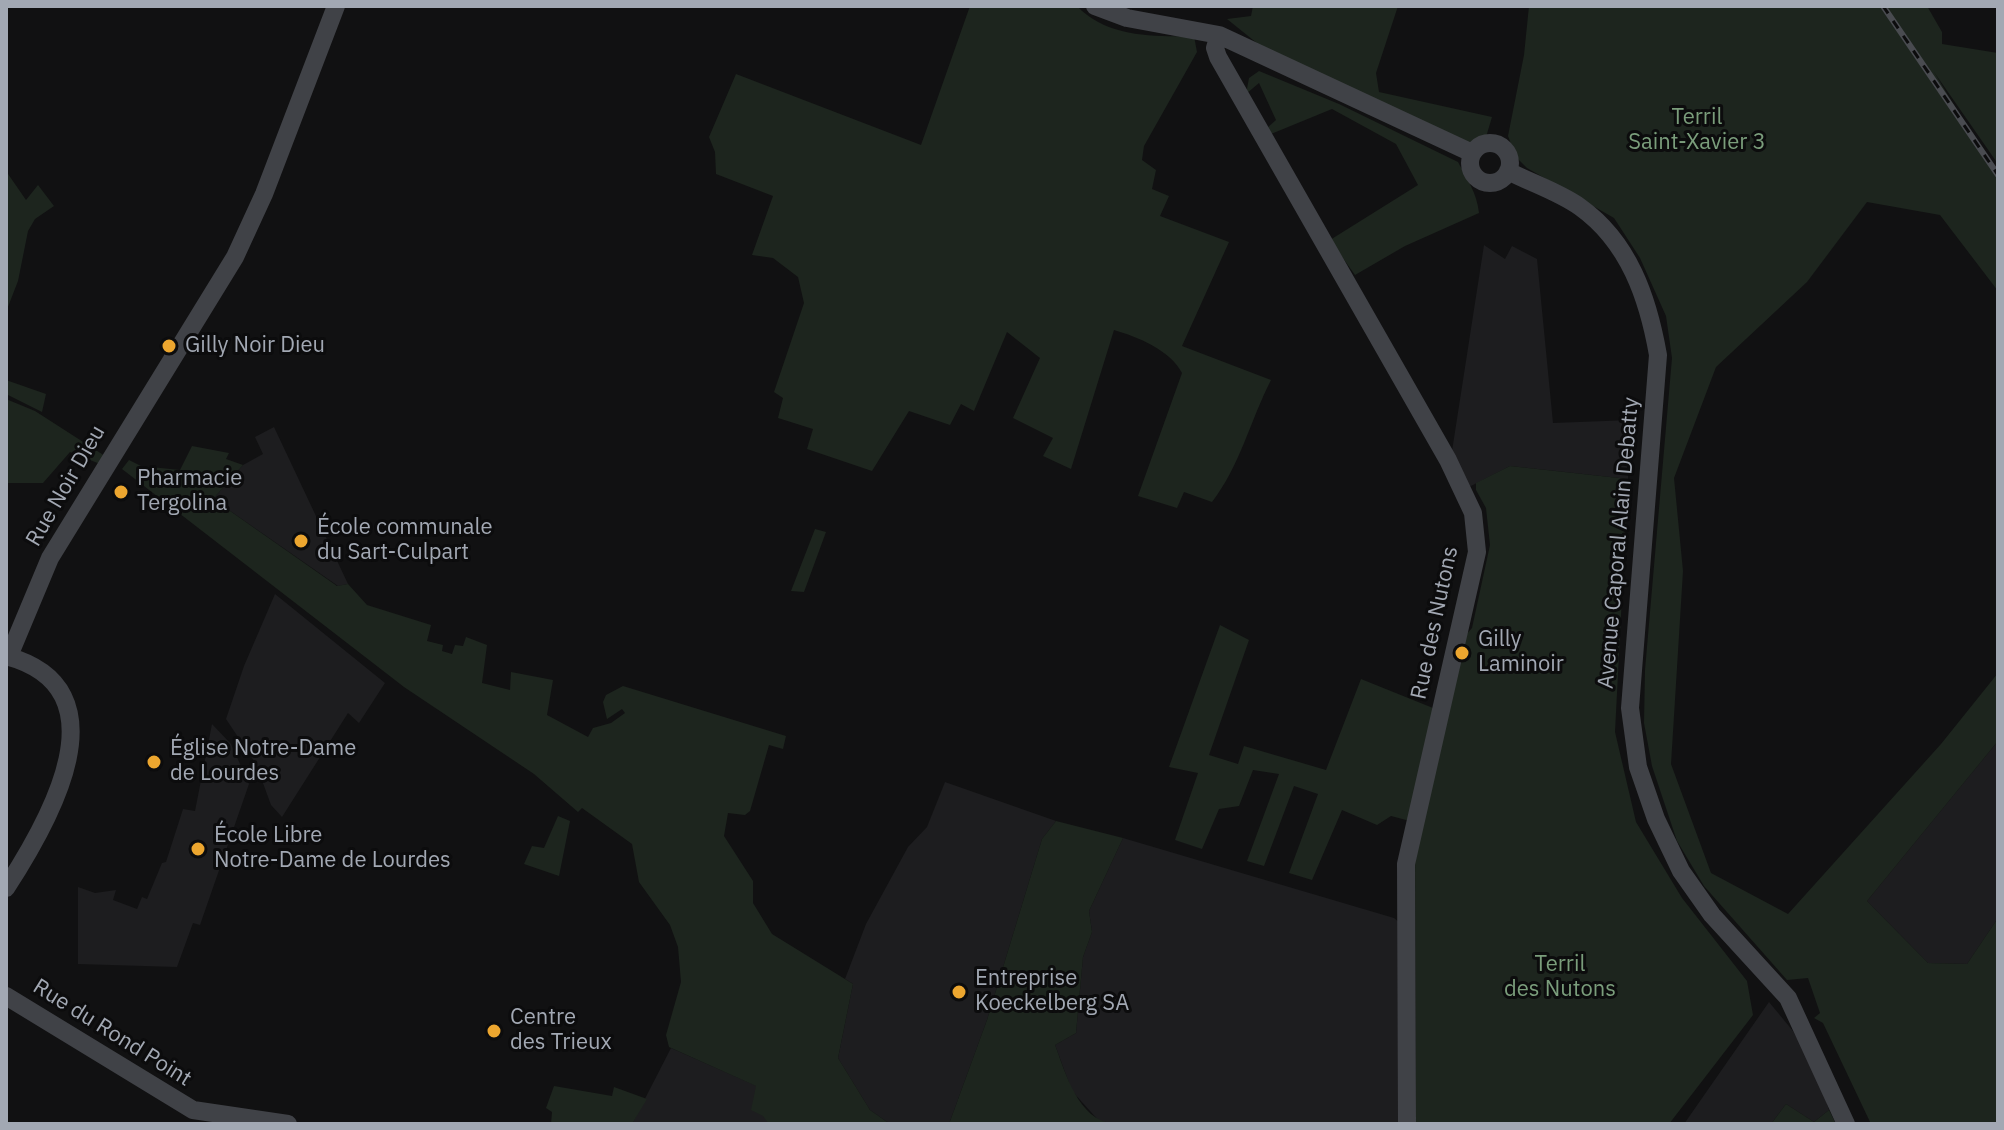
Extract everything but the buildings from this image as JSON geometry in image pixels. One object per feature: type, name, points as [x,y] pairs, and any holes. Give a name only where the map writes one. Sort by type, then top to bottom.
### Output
[{"type":"street","name":"Rue Noir Dieu","points":[[8,656],[50,558],[235,257],[264,194],[336,6]]},
{"type":"street","points":[[1095,6],[1127,18],[1219,35],[1472,153]]},
{"type":"street","name":"Rue des Nutons","points":[[1219,35],[1215,48],[1218,57],[1430,427],[1476,524],[1474,563],[1406,864],[1407,1124]]},
{"type":"street","points":[[1241,93],[1238,75],[1249,47]]},
{"type":"street","points":[[1488,142],[1502,146],[1509,157],[1508,171],[1495,183],[1481,181],[1471,169],[1472,153],[1488,142]]},
{"type":"street","name":"Avenue Caporal Alain Debatty","points":[[1508,171],[1580,207],[1607,233],[1630,263],[1650,307],[1658,355],[1630,708],[1638,767],[1656,819],[1681,871],[1712,915],[1747,954],[1760,963],[1788,998],[1846,1124]]},
{"type":"street","points":[[6,888],[36,842],[57,797],[71,741],[68,701],[49,675],[8,656]]},
{"type":"street","name":"Rue du Rond Point","points":[[6,996],[193,1110],[288,1124]]},
{"type":"shaded area","points":[[1484,245],[1505,259],[1512,246],[1537,259],[1553,423],[1631,420],[1628,479],[1510,466],[1469,487],[1452,451]]},
{"type":"shaded area","name":"École communale du Sart-Culpart","points":[[274,427],[348,584],[338,586],[213,499],[243,465],[263,454],[255,437]]},
{"type":"shaded area","points":[[275,594],[385,683],[359,723],[348,713],[282,817],[271,805],[256,764],[226,719],[244,666]]},
{"type":"shaded area","name":"École Libre Notre-Dame de Lourdes","points":[[212,724],[231,744],[249,784],[200,925],[193,923],[177,967],[78,964],[78,887],[95,893],[116,890],[113,900],[137,909],[142,897],[147,899],[162,863],[166,862],[183,809],[195,811]]},
{"type":"shaded area","points":[[1998,741],[1998,918],[1967,964],[1928,963],[1867,901]]},
{"type":"shaded area","points":[[945,782],[1056,821],[1042,839],[987,1020],[949,1124],[890,1124],[870,1110],[838,1058],[853,984],[845,979],[866,924],[908,847],[927,827]]},
{"type":"shaded area","points":[[1123,838],[1394,918],[1400,923],[1401,1124],[1100,1122],[1072,1091],[1055,1045],[1076,1033],[1083,957],[1092,932],[1089,911]]},
{"type":"shaded area","points":[[1769,1002],[1793,1031],[1816,1070],[1829,1110],[1814,1122],[1786,1104],[1771,1124],[1684,1124]]},
{"type":"shaded area","points":[[671,1048],[757,1086],[769,1124],[632,1124]]},
{"type":"green space","points":[[970,6],[1077,6],[1102,24],[1131,33],[1194,36],[1197,52],[1144,146],[1142,160],[1156,170],[1152,189],[1169,196],[1160,216],[1229,242],[1182,346],[1271,380],[1237,458],[1212,502],[1184,492],[1177,508],[1138,496],[1182,373],[1162,351],[1114,330],[1071,469],[1043,456],[1053,438],[1013,418],[1040,358],[1007,332],[974,411],[961,404],[950,425],[909,411],[872,471],[807,449],[813,429],[778,418],[783,398],[774,392],[804,303],[798,277],[773,258],[752,255],[773,196],[716,174],[715,152],[709,137],[736,74],[921,145]]},
{"type":"green space","points":[[1253,6],[1398,6],[1376,73],[1379,92],[1492,117],[1486,137],[1467,143],[1258,44],[1227,19],[1251,16]]},
{"type":"green space","name":"Terril Saint-Xavier 3","points":[[1529,6],[1927,6],[1942,32],[1942,44],[1998,53],[1998,164],[1934,72],[1998,178],[1998,291],[1940,215],[1867,202],[1807,282],[1716,367],[1674,478],[1683,571],[1671,764],[1711,873],[1788,914],[1941,744],[1998,673],[1998,741],[1867,901],[1928,963],[1967,964],[1998,918],[1998,1124],[1871,1124],[1823,1023],[1814,1018],[1820,1013],[1808,978],[1787,980],[1704,886],[1677,841],[1652,766],[1644,723],[1645,670],[1672,358],[1666,316],[1640,258],[1614,218],[1527,168],[1516,157],[1508,136],[1524,55]]},
{"type":"green space","points":[[1259,71],[1339,104],[1458,162],[1474,193],[1479,213],[1405,246],[1355,275],[1330,240],[1418,185],[1396,144],[1332,109],[1271,134],[1267,128],[1276,120],[1259,83],[1246,94],[1249,78]]},
{"type":"green space","points":[[6,171],[26,200],[38,185],[54,206],[35,219],[28,231],[18,281],[6,312]]},
{"type":"green space","points":[[6,380],[46,394],[42,412],[6,394]]},
{"type":"green space","points":[[6,399],[35,411],[105,456],[100,464],[70,452],[43,483],[6,483]]},
{"type":"green space","points":[[192,446],[229,453],[226,459],[243,465],[213,499],[337,586],[348,584],[367,605],[431,625],[427,641],[443,645],[442,651],[452,654],[455,645],[463,646],[466,637],[487,645],[482,683],[510,690],[511,672],[553,680],[547,715],[588,737],[593,728],[611,723],[625,713],[622,709],[607,719],[603,702],[606,695],[623,686],[786,736],[783,749],[769,745],[750,811],[745,815],[728,813],[724,836],[753,881],[753,903],[772,934],[853,984],[838,1058],[870,1110],[890,1124],[769,1124],[763,1116],[751,1110],[756,1086],[669,1047],[666,1035],[681,982],[678,947],[670,925],[639,882],[632,844],[582,808],[578,812],[534,774],[404,687],[122,469],[129,460],[141,466],[180,470]]},
{"type":"green space","name":"Terril des Nutons","points":[[1510,466],[1628,479],[1615,732],[1636,822],[1682,898],[1747,981],[1753,1015],[1669,1124],[1416,1124],[1415,856],[1464,637],[1472,628],[1490,545],[1486,508],[1476,490],[1476,483]]},
{"type":"green space","points":[[815,529],[826,532],[804,592],[791,591]]},
{"type":"green space","points":[[1220,625],[1249,640],[1209,755],[1238,764],[1244,746],[1326,770],[1361,679],[1433,708],[1410,821],[1391,816],[1377,825],[1342,810],[1312,880],[1289,873],[1318,794],[1294,786],[1264,866],[1247,861],[1279,774],[1253,770],[1239,806],[1219,809],[1202,849],[1175,840],[1198,773],[1169,767]]},
{"type":"green space","points":[[558,816],[570,821],[559,876],[524,864],[532,846],[544,848]]},
{"type":"green space","points":[[1056,821],[1123,838],[1089,911],[1092,932],[1083,957],[1076,1033],[1055,1045],[1082,1104],[1091,1114],[1113,1124],[949,1124],[987,1020],[1042,839]]},
{"type":"green space","points":[[554,1086],[612,1096],[614,1087],[647,1099],[632,1124],[551,1124],[552,1112],[546,1108]]},
{"type":"green space","points":[[1786,1104],[1814,1122],[1829,1110],[1836,1124],[1771,1124]]},
{"type":"railway","points":[[1883,6],[1998,175]]},
{"type":"place","name":"Gilly Noir Dieu","points":[[169,346]]},
{"type":"place","name":"Pharmacie Tergolina","points":[[121,492]]},
{"type":"place","name":"École communale du Sart-Culpart","points":[[301,541]]},
{"type":"place","name":"Gilly Laminoir","points":[[1462,653]]},
{"type":"place","name":"Église Notre-Dame de Lourdes","points":[[154,762]]},
{"type":"place","name":"École Libre Notre-Dame de Lourdes","points":[[198,849]]},
{"type":"place","name":"Entreprise Koeckelberg SA","points":[[959,992]]},
{"type":"place","name":"Centre des Trieux","points":[[494,1031]]}]
